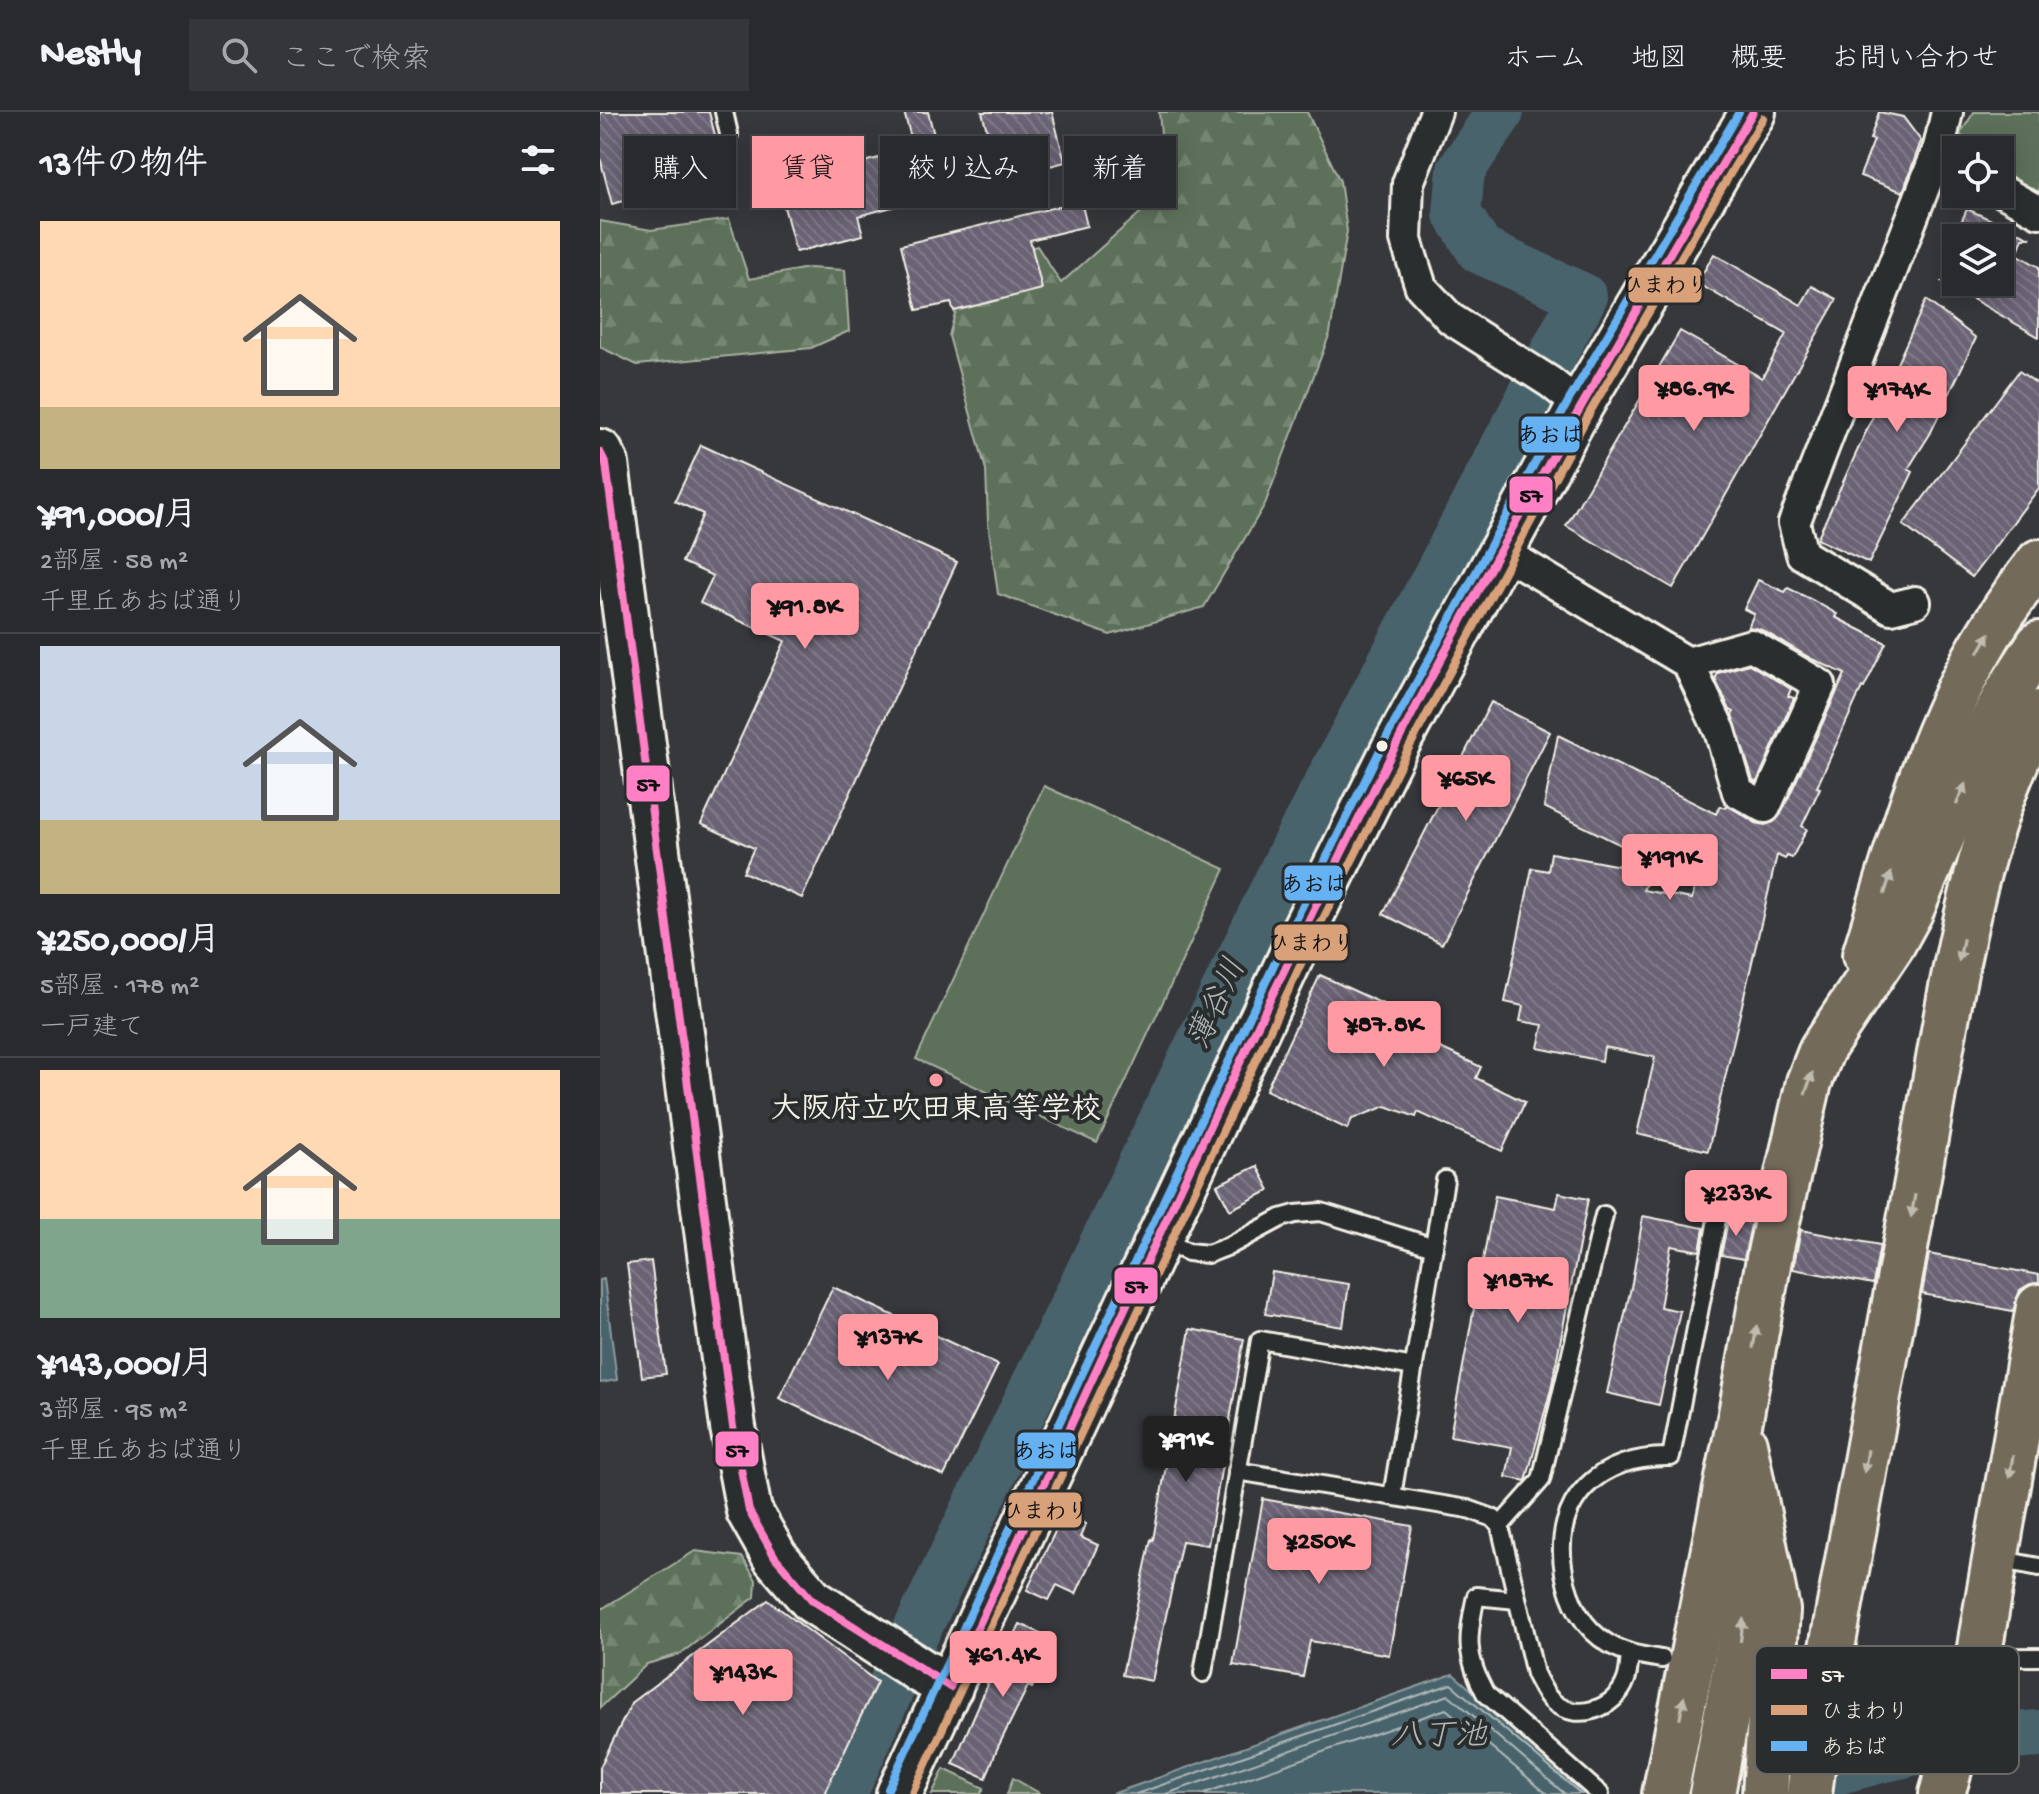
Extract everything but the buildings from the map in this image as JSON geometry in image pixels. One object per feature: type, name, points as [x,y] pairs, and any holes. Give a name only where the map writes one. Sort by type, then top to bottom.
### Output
[{"type":"highway","points":[[1848,1011],[1935,741],[1988,635],[2039,562]]},
{"type":"highway","points":[[1666,1790],[1799,1115],[1822,1049],[1893,943],[1910,912],[1988,729],[2039,644]]},
{"type":"highway","points":[[1832,1646],[1945,1031],[1977,874],[2010,778],[2039,713]]},
{"type":"highway","points":[[1980,1646],[2039,1307]]},
{"type":"highway","points":[[1741,1414],[1745,1452],[1777,1610],[1775,1646]]},
{"type":"highway","points":[[1715,1778],[1744,1608],[1739,1451],[1741,1414]]},
{"type":"highway","points":[[1765,1794],[1767,1774]]},
{"type":"highway","points":[[1809,1794],[1812,1774]]},
{"type":"highway","points":[[1942,1794],[1948,1774]]},
{"type":"highway","points":[[1963,1794],[1965,1774]]},
{"type":"street","points":[[1436,112],[1408,183],[1406,240],[1421,287],[1451,319],[1550,382],[1580,406]]},
{"type":"street","points":[[899,1794],[919,1669],[1158,1239],[1296,946],[1393,751],[1580,406],[1753,112]]},
{"type":"street","points":[[1944,113],[1946,136]]},
{"type":"street","points":[[1915,602],[1891,608],[1802,554],[1794,523],[1942,168]]},
{"type":"street","points":[[2014,198],[2039,212]]},
{"type":"street","points":[[600,452],[606,464],[733,1427],[749,1511],[775,1557],[812,1600],[919,1669]]},
{"type":"street","points":[[1501,551],[1688,663],[1720,731],[1738,792],[1765,807],[1820,685],[1751,645],[1688,663]]},
{"type":"lane","points":[[724,112],[729,134]]},
{"type":"lane","points":[[1392,1496],[1445,1180]]},
{"type":"lane","points":[[1662,1659],[1630,1654],[1607,1643],[1592,1631],[1571,1601],[1562,1562],[1563,1525],[1570,1507],[1582,1491],[1610,1467],[1648,1457],[1671,1457],[1720,1204]]},
{"type":"lane","points":[[1158,1239],[1188,1252],[1208,1254],[1281,1218],[1321,1212],[1434,1247]]},
{"type":"lane","points":[[1500,1526],[1541,1480],[1604,1215]]},
{"type":"lane","points":[[1203,1673],[1260,1340],[1414,1367]]},
{"type":"lane","points":[[1237,1471],[1468,1509],[1493,1518],[1500,1526],[1535,1674],[1554,1703],[1585,1713],[1610,1703],[1626,1679],[1630,1654]]},
{"type":"lane","points":[[1995,1559],[2039,1567]]},
{"type":"lane","points":[[1517,1600],[1476,1596],[1467,1636],[1475,1675],[1485,1693],[1600,1794]]},
{"type":"lane","points":[[2019,1657],[2039,1657]]},
{"type":"green space","points":[[1159,112],[1307,112],[1340,181],[1347,231],[1330,333],[1265,504],[1204,607],[1110,635],[998,594],[988,522],[986,470],[949,336],[967,268],[1037,246],[1061,283],[1146,208],[1176,208],[1176,136],[1161,136]]},
{"type":"green space","points":[[1974,112],[2039,112],[2039,194],[2014,180],[2014,136],[1960,134]]},
{"type":"green space","points":[[729,219],[749,279],[808,268],[845,270],[849,331],[811,348],[637,365],[600,347],[600,221],[651,230]]},
{"type":"green space","points":[[1044,786],[1225,869],[1097,1143],[916,1059]]},
{"type":"green space","points":[[695,1551],[742,1557],[756,1580],[755,1597],[680,1654],[647,1664],[600,1708],[600,1610]]},
{"type":"green space","points":[[944,1769],[984,1788],[981,1794],[932,1794]]},
{"type":"green space","points":[[1013,1778],[1041,1794],[1007,1794]]},
{"type":"water","points":[[604,1279],[617,1380],[600,1383],[600,1280]]},
{"type":"water","name":"八丁池","points":[[1453,1674],[1593,1794],[1112,1794]]},
{"type":"waterway","name":"薄谷川","points":[[843,1794],[915,1634],[1293,850],[1583,297],[1480,250],[1457,213],[1461,170],[1500,112]]},
{"type":"waterway","points":[[2019,1736],[2039,1734]]},
{"type":"waterway","points":[[1771,1791],[1826,1774]]},
{"type":"transit line","name":"あおば","points":[[888,1789],[1285,941],[1382,746],[1569,400],[1739,112]]},
{"type":"transit line","name":"57","points":[[950,1687],[1221,1102],[1391,755],[1522,511],[1753,112]]},
{"type":"transit line","name":"ひまわり","points":[[912,1794],[1307,951],[1404,757],[1590,412],[1763,118]]},
{"type":"transit line","name":"57","points":[[600,452],[606,464],[733,1427],[749,1511],[775,1557],[812,1600],[950,1687]]},
{"type":"place","name":"大阪府立吹田東高等学校","points":[[936,1080]]}]
